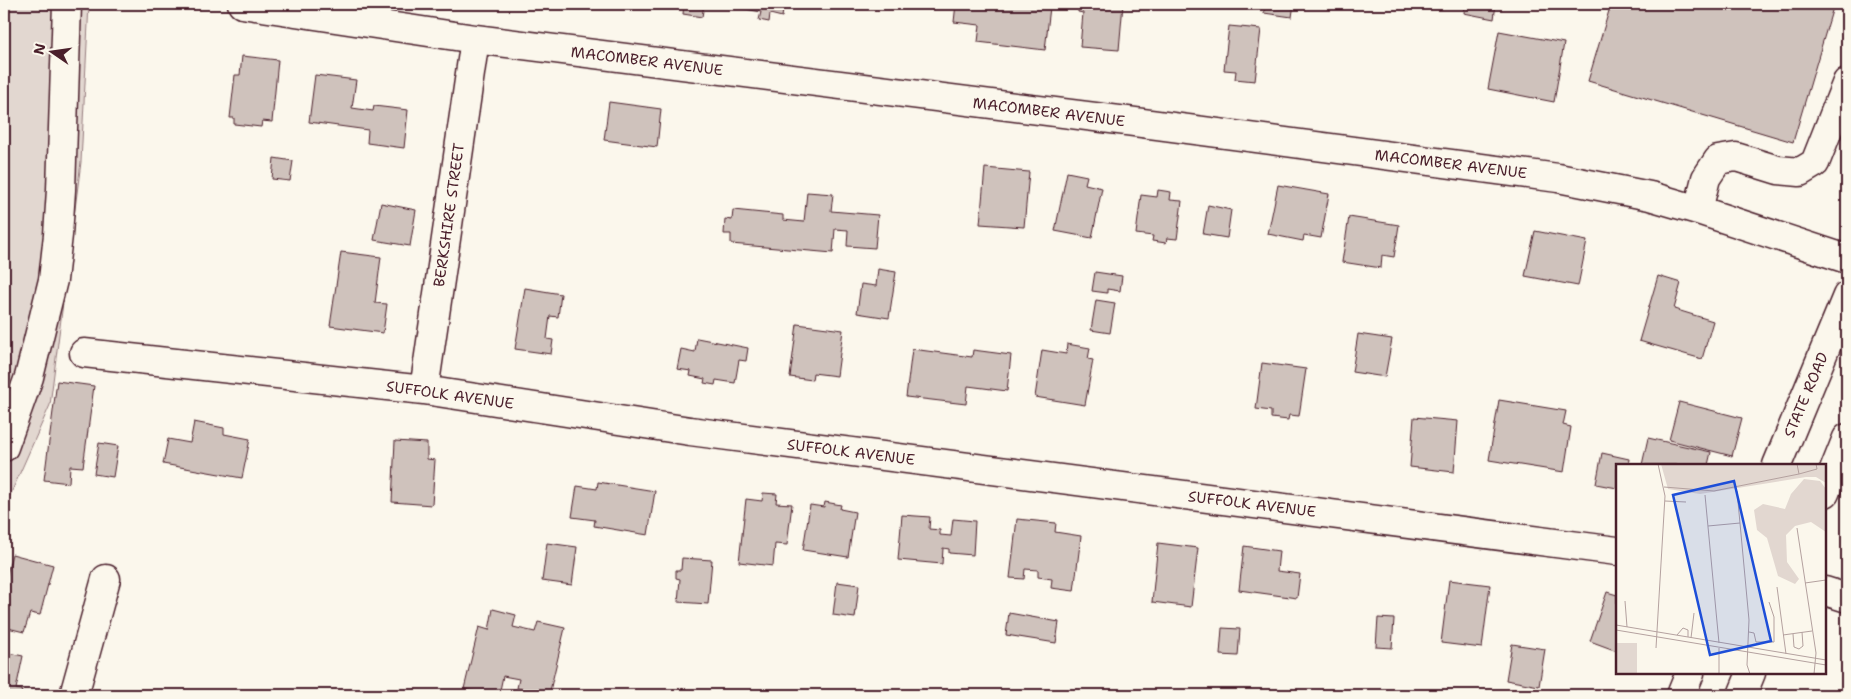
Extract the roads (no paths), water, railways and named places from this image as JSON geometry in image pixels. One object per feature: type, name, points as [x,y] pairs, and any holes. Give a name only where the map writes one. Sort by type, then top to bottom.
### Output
[{"type":"street","points":[[4,447],[29,377],[53,280],[61,190],[67,4]]},
{"type":"street","name":"MACOMBER AVENUE","points":[[242,4],[475,39],[1524,173],[1625,190],[1698,210],[1847,259]]},
{"type":"street","name":"BERKSHIRE STREET","points":[[424,390],[475,39]]},
{"type":"street","points":[[1698,210],[1706,178],[1718,160],[1736,157],[1778,170],[1800,172],[1815,164],[1847,82]]},
{"type":"street","name":"STATE ROAD","points":[[1777,464],[1847,296]]},
{"type":"street","name":"SUFFOLK AVENUE","points":[[84,352],[424,390],[690,431],[1616,551]]},
{"type":"street","points":[[1826,490],[1847,438]]},
{"type":"street","points":[[74,695],[106,579]]},
{"type":"street","points":[[1826,591],[1847,598]]},
{"type":"street","points":[[1680,695],[1690,674]]},
{"type":"street","points":[[1742,695],[1751,674]]}]
